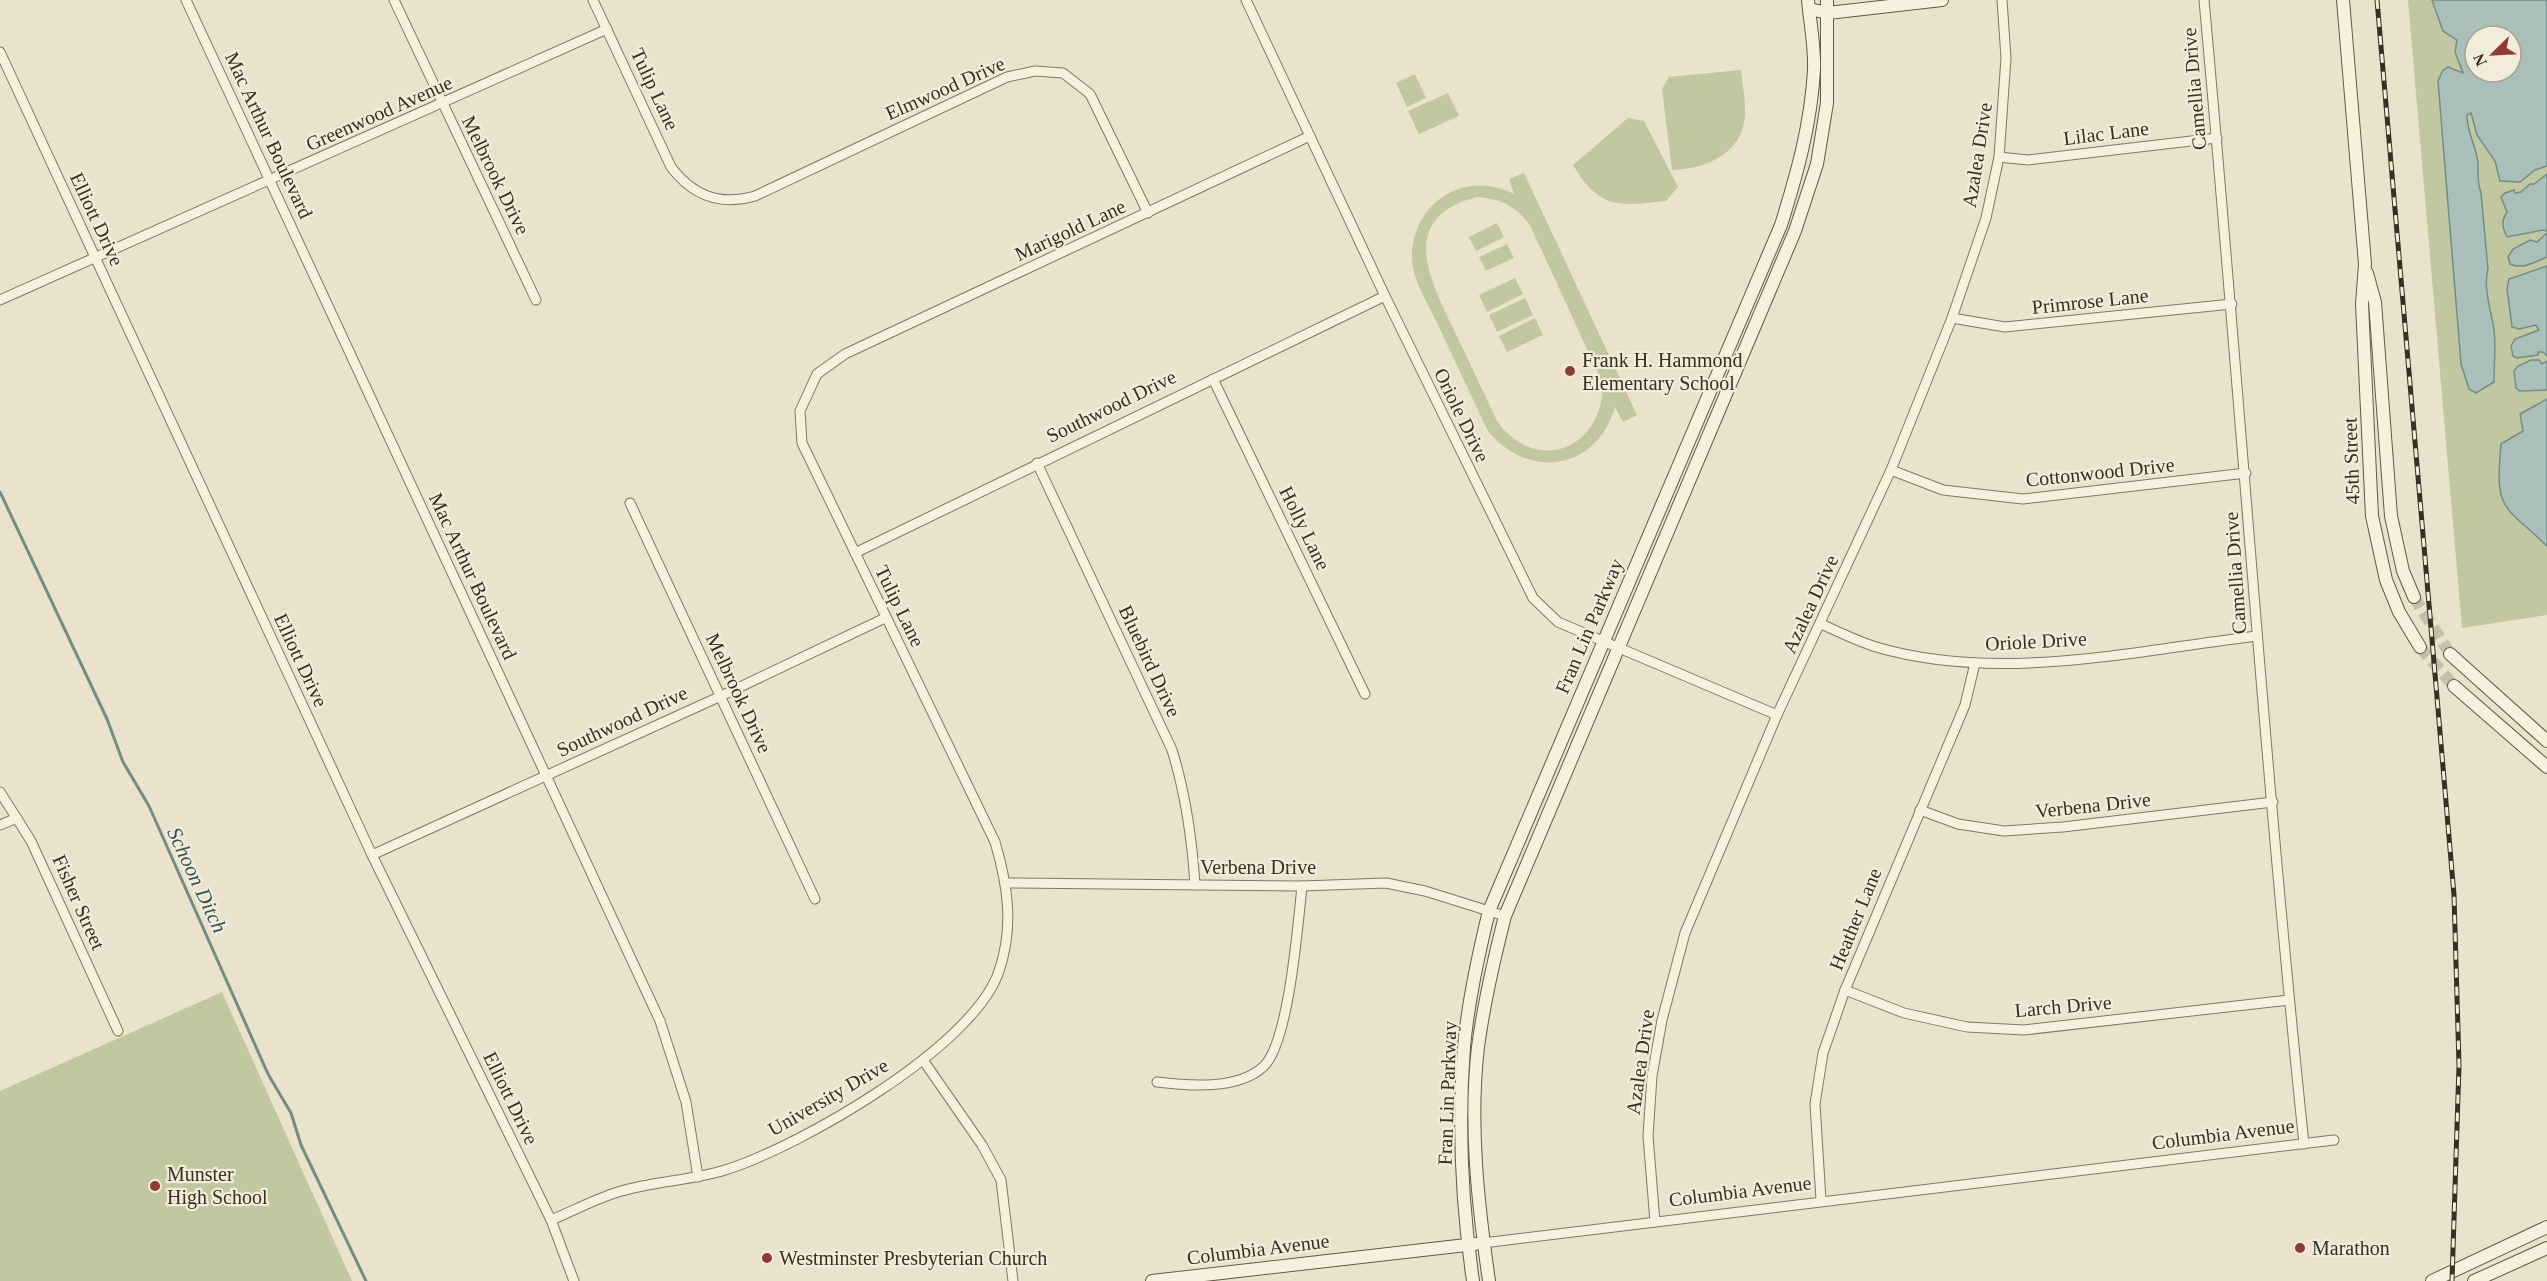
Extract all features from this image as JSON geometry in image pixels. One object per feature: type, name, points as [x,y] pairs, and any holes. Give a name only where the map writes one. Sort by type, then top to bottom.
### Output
[{"type":"street","name":"Mac Arthur Boulevard","points":[[186,0],[272,180],[660,1021],[686,1102],[698,1177]]},
{"type":"street","name":"Melbrook Drive","points":[[394,0],[536,300]]},
{"type":"street","name":"Tulip Lane","points":[[593,0],[671,167],[691,189]]},
{"type":"street","name":"Oriole Drive","points":[[1246,0],[1385,296],[1533,598],[1558,622],[1777,715]]},
{"type":"street","points":[[1808,4],[1825,0]]},
{"type":"street","name":"Fran Lin Parkway","points":[[1489,1281],[1474,1144],[1478,1048],[1489,979],[1505,916],[1795,231],[1817,164],[1827,103],[1828,13],[1825,0]]},
{"type":"street","points":[[1808,4],[1828,13],[1942,0]]},
{"type":"street","name":"Azalea Drive","points":[[1655,1222],[1648,1136],[1652,1076],[1662,1020],[1685,933],[1777,715],[1891,470],[1952,318],[1986,218],[1999,157],[2006,58],[2002,0]]},
{"type":"street","name":"Camellia Drive","points":[[2204,0],[2232,304],[2257,636],[2304,1144]]},
{"type":"street","name":"45th Street","points":[[2343,0],[2365,264],[2362,304],[2368,380],[2372,516],[2386,580],[2399,612],[2420,647]]},
{"type":"street","name":"Fran Lin Parkway","points":[[1473,1281],[1468,1245],[1462,1143],[1464,1047],[1474,974],[1489,911],[1788,204],[1801,163],[1814,69],[1808,4]]},
{"type":"street","name":"Greenwood Avenue","points":[[0,300],[607,29]]},
{"type":"street","name":"Elliott Drive","points":[[0,52],[372,855],[551,1221],[574,1281]]},
{"type":"street","name":"Elmwood Drive","points":[[691,189],[707,198],[722,200],[738,201],[755,196],[1007,77],[1035,71],[1063,73],[1090,94],[1148,213]]},
{"type":"street","name":"Marigold Lane","points":[[845,354],[1310,136]]},
{"type":"street","name":"Lilac Lane","points":[[1999,157],[2028,160],[2217,138]]},
{"type":"street","name":"45th Street","points":[[2365,264],[2375,302],[2391,516],[2403,571],[2414,597]]},
{"type":"street","name":"Southwood Drive","points":[[855,553],[1385,296]]},
{"type":"street","name":"Primrose Lane","points":[[1952,318],[2005,327],[2232,304]]},
{"type":"street","name":"Tulip Lane","points":[[845,354],[817,374],[800,411],[802,442],[995,842],[1007,883]]},
{"type":"street","name":"Holly Lane","points":[[1213,379],[1365,694]]},
{"type":"street","name":"Bluebird Drive","points":[[1037,464],[1172,750],[1184,790],[1192,832],[1195,885]]},
{"type":"street","name":"Cottonwood Drive","points":[[1891,470],[1943,490],[2023,500],[2246,473]]},
{"type":"street","name":"Melbrook Drive","points":[[630,503],[815,900]]},
{"type":"street","name":"Southwood Drive","points":[[372,855],[548,776],[885,618]]},
{"type":"street","name":"Oriole Drive","points":[[1821,624],[1875,647],[1915,656],[1975,663],[2050,662],[2257,636]]},
{"type":"street","points":[[2450,654],[2547,741]]},
{"type":"street","name":"Heather Lane","points":[[1821,1200],[1815,1104],[1823,1053],[1845,990],[1968,695],[1975,663]]},
{"type":"street","points":[[2454,686],[2547,766]]},
{"type":"street","name":"Fisher Street","points":[[0,792],[32,841],[118,1031]]},
{"type":"street","name":"Verbena Drive","points":[[1920,810],[1958,824],[2004,831],[2063,827],[2273,802]]},
{"type":"street","points":[[0,825],[17,818]]},
{"type":"street","name":"Verbena Drive","points":[[1007,883],[1302,886],[1386,884],[1425,891],[1505,916]]},
{"type":"street","name":"University Drive","points":[[551,1221],[618,1192],[726,1170],[802,1137],[842,1114],[924,1060],[957,1034],[971,1017],[999,973],[1009,924],[1007,883]]},
{"type":"street","points":[[1157,1082],[1186,1085],[1244,1078],[1263,1067],[1276,1051],[1295,955],[1302,886]]},
{"type":"street","name":"Larch Drive","points":[[1845,990],[1904,1013],[1967,1027],[2024,1030],[2289,1000]]},
{"type":"street","points":[[924,1060],[982,1145],[1001,1180],[1013,1281]]},
{"type":"street","name":"Columbia Avenue","points":[[1152,1281],[2334,1140]]},
{"type":"street","points":[[2432,1281],[2547,1227]]},
{"type":"street","points":[[2474,1281],[2547,1248]]},
{"type":"green space","points":[[2408,0],[2547,0],[2547,615],[2462,628]]},
{"type":"green space","points":[[1741,70],[1745,103],[1744,123],[1740,136],[1723,155],[1712,161],[1686,169],[1672,170],[1662,89],[1669,77]]},
{"type":"green space","points":[[1415,74],[1426,98],[1407,107],[1396,83]]},
{"type":"green space","points":[[1448,93],[1459,116],[1419,134],[1408,111]]},
{"type":"green space","points":[[1628,118],[1644,121],[1678,187],[1666,201],[1635,204],[1612,202],[1592,190],[1573,165]]},
{"type":"green space","points":[[1524,173],[1637,415],[1623,422],[1615,407],[1606,428],[1593,444],[1578,455],[1560,461],[1541,462],[1523,457],[1504,447],[1488,431],[1420,289],[1413,268],[1412,247],[1418,227],[1436,202],[1452,191],[1470,186],[1488,186],[1514,194],[1509,179]],"holes":[[[1477,197],[1514,208],[1530,225],[1603,384],[1600,407],[1592,425],[1580,439],[1565,448],[1548,451],[1530,448],[1513,438],[1497,421],[1446,314],[1430,273],[1426,254],[1428,236],[1436,220],[1452,207]]]},
{"type":"green space","points":[[1497,223],[1504,237],[1476,251],[1469,237]]},
{"type":"green space","points":[[1507,244],[1514,258],[1486,271],[1479,257]]},
{"type":"green space","points":[[1515,278],[1523,294],[1487,312],[1479,295]]},
{"type":"green space","points":[[1525,298],[1533,315],[1497,332],[1489,315]]},
{"type":"green space","points":[[1535,318],[1543,335],[1507,352],[1499,336]]},
{"type":"green space","name":"Munster High School","points":[[222,992],[352,1281],[0,1281],[0,1091]]},
{"type":"shaded area","points":[[2432,0],[2547,0],[2547,166],[2535,170],[2520,182],[2500,181],[2495,161],[2477,135],[2471,113],[2467,115],[2468,128],[2478,163],[2488,269],[2487,291],[2495,342],[2494,382],[2476,393],[2469,389],[2461,364],[2438,81],[2443,70],[2448,67],[2463,73],[2455,52],[2457,40],[2443,31]]},
{"type":"shaded area","points":[[2547,174],[2547,231],[2507,237],[2503,224],[2507,212],[2501,197],[2514,190],[2515,193],[2521,192]]},
{"type":"shaded area","points":[[2547,233],[2547,257],[2524,266],[2510,264],[2508,257],[2513,249],[2530,240],[2537,242]]},
{"type":"shaded area","points":[[2547,266],[2547,356],[2543,352],[2538,352],[2538,355],[2517,358],[2513,356],[2511,346],[2515,339],[2539,330],[2536,325],[2519,329],[2512,327],[2507,289],[2509,279]]},
{"type":"shaded area","points":[[2531,360],[2539,360],[2542,364],[2547,361],[2547,390],[2520,391],[2516,388],[2514,371],[2518,366]]},
{"type":"shaded area","points":[[2547,399],[2547,546],[2511,513],[2505,504],[2499,483],[2499,466],[2501,444],[2523,431],[2520,414]]},
{"type":"waterway","name":"Schoon Ditch","points":[[0,492],[107,719],[123,762],[149,806],[268,1074],[291,1113],[301,1145],[366,1281]]},
{"type":"tunnel","points":[[2414,597],[2450,654]]},
{"type":"tunnel","points":[[2420,647],[2454,686]]},
{"type":"railway","points":[[2377,0],[2454,895],[2459,1065],[2452,1281]]},
{"type":"place","name":"Frank H. Hammond Elementary School","points":[[1570,371]]},
{"type":"place","name":"Munster High School","points":[[155,1186]]},
{"type":"place","name":"Marathon","points":[[2300,1248]]},
{"type":"place","name":"Westminster Presbyterian Church","points":[[767,1258]]}]
